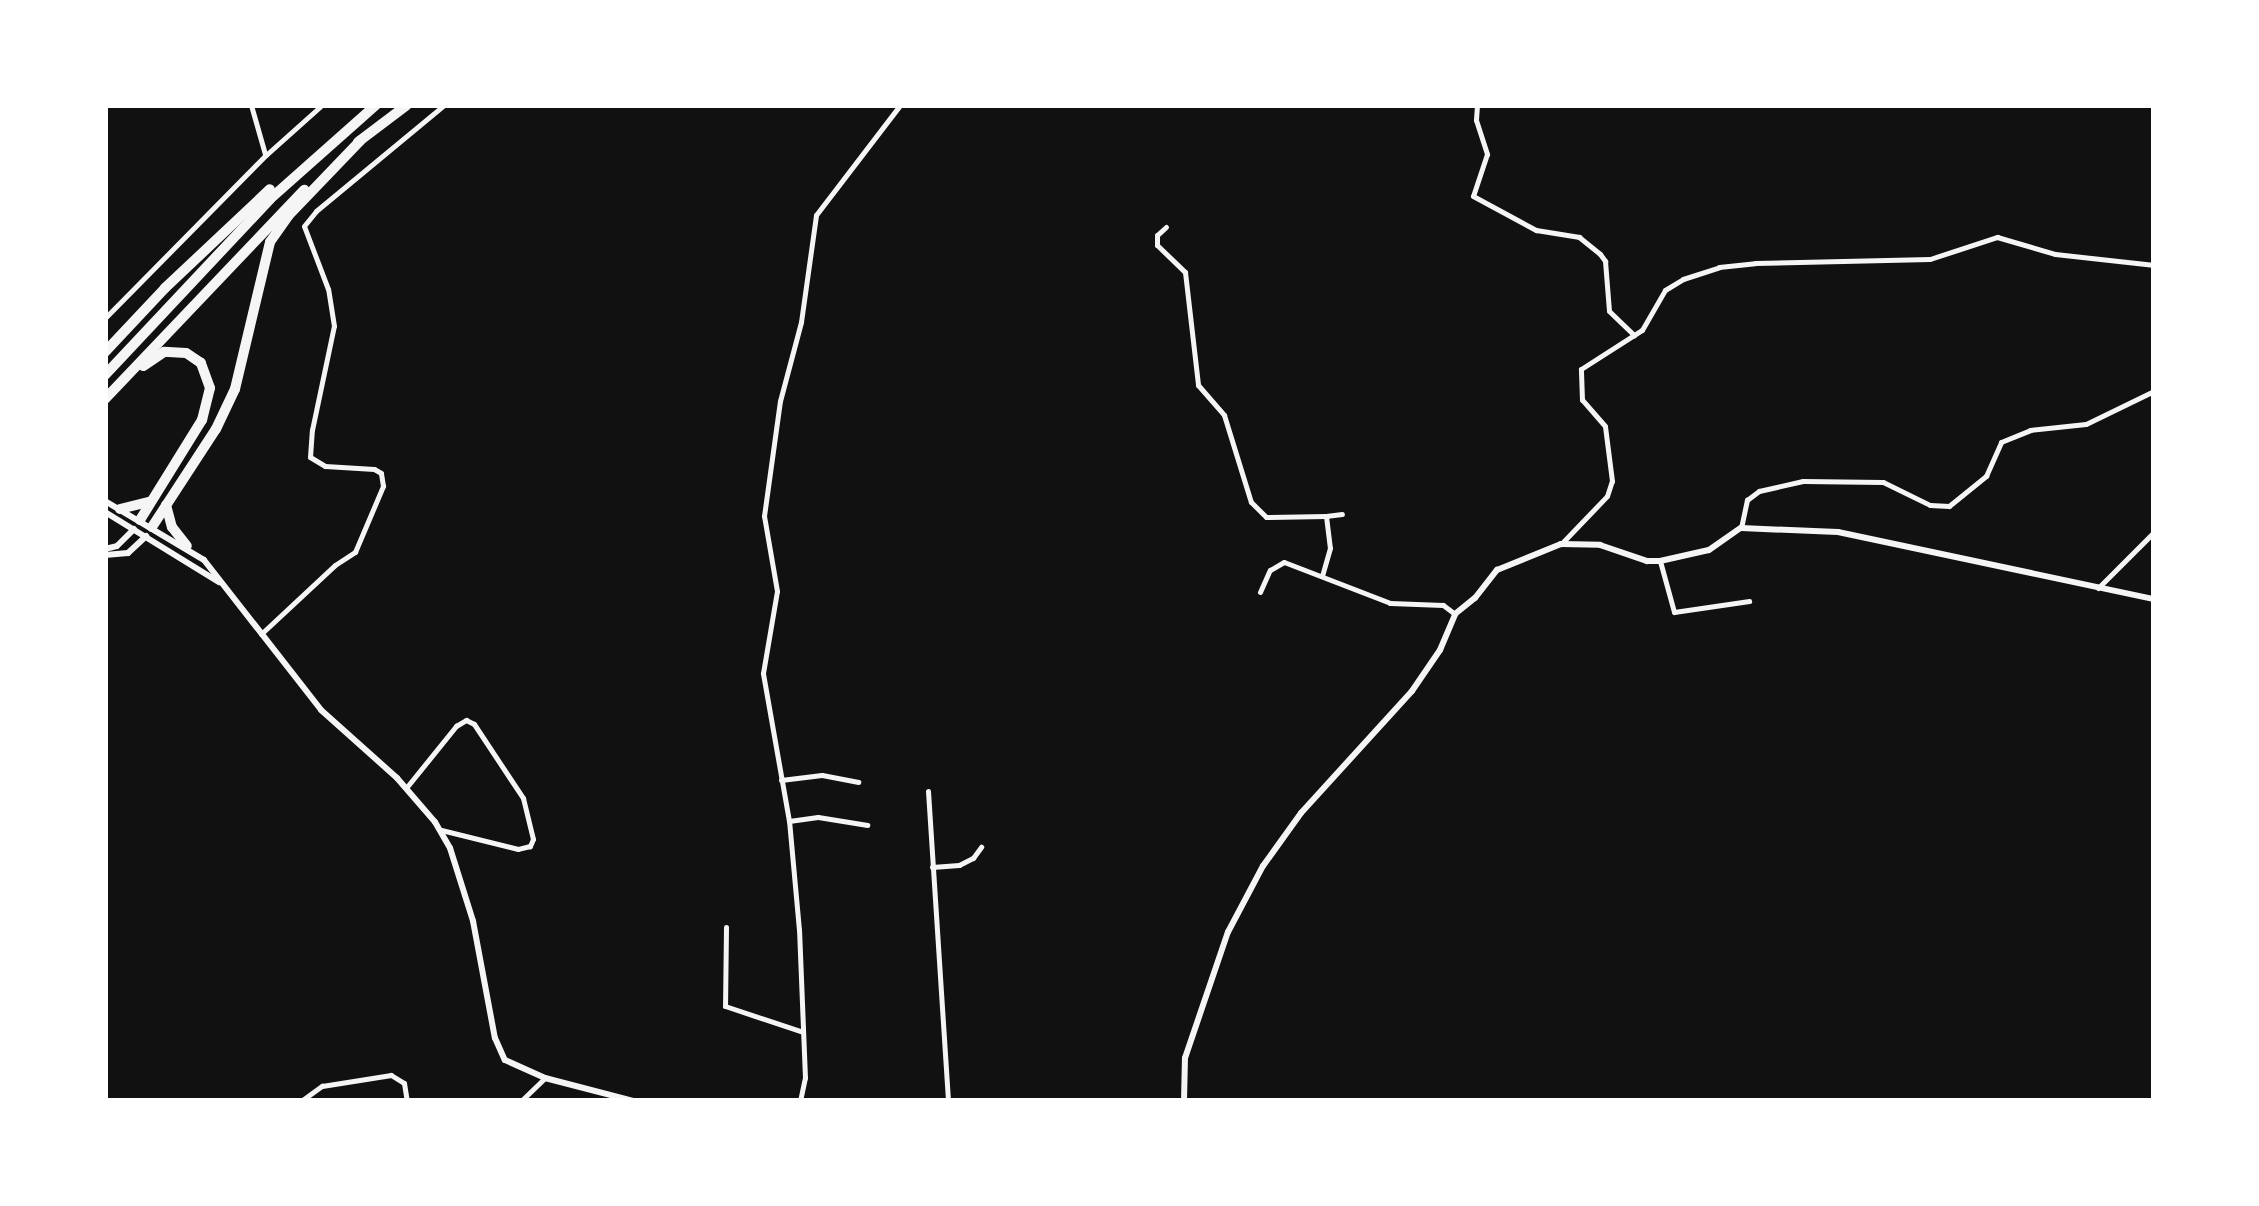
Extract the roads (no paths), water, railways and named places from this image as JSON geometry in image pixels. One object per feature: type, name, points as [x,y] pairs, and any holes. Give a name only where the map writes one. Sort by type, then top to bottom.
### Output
[{"type":"highway","points":[[105,375],[252,216],[376,105]]},
{"type":"highway","points":[[105,400],[274,220],[361,140],[407,105]]},
{"type":"highway","points":[[105,352],[194,258],[325,142],[349,127]]},
{"type":"highway","points":[[149,531],[216,429],[240,377],[260,272],[270,242],[288,216],[361,140]]},
{"type":"highway","points":[[105,400],[164,352],[186,353],[206,370],[210,388],[206,410],[137,524]]},
{"type":"highway","points":[[120,509],[150,502]]},
{"type":"highway","points":[[166,504],[172,526],[186,546]]},
{"type":"street","points":[[251,105],[266,155]]},
{"type":"street","points":[[105,318],[266,155],[322,105]]},
{"type":"street","points":[[261,634],[335,564],[354,552],[383,486],[382,473],[374,469],[325,466],[310,456],[334,326],[328,289],[304,231],[316,210],[444,105]]},
{"type":"street","points":[[800,1101],[805,1084],[804,1032],[789,822],[763,673],[777,591],[764,516],[780,401],[801,322],[816,215],[900,105]]},
{"type":"street","points":[[1477,105],[1476,120],[1487,154],[1473,196],[1536,230],[1579,236],[1600,254],[1605,262],[1610,310],[1634,335]]},
{"type":"street","points":[[1166,228],[1157,235],[1157,245],[1185,272],[1198,384],[1224,415],[1250,502],[1266,517],[1342,514]]},
{"type":"street","points":[[1561,544],[1606,496],[1612,481],[1605,426],[1582,400],[1581,369],[1647,325],[1659,298],[1674,284],[1737,264],[1930,259],[1997,236],[2055,254],[2154,264]]},
{"type":"street","points":[[1741,528],[1747,500],[1759,490],[1803,481],[1883,482],[1930,504],[1949,506],[1986,476],[2001,442],[2030,430],[2086,424],[2154,391]]},
{"type":"street","points":[[105,501],[137,524]]},
{"type":"street","points":[[105,512],[149,531],[228,589]]},
{"type":"street","points":[[1322,576],[1330,548],[1326,516]]},
{"type":"street","points":[[105,552],[117,546],[137,524]]},
{"type":"street","points":[[1184,1101],[1184,1058],[1228,932],[1263,866],[1301,813],[1412,691],[1440,650],[1454,614],[1497,570],[1561,544],[1600,545],[1648,561],[1660,561],[1709,550],[1741,528],[1838,532],[2154,599]]},
{"type":"street","points":[[149,531],[186,546],[228,589],[321,710],[406,788],[440,830],[472,921],[499,1049],[514,1068],[633,1101]]},
{"type":"street","points":[[105,552],[128,553],[149,531]]},
{"type":"street","points":[[2098,588],[2154,532]]},
{"type":"street","points":[[1660,561],[1674,612],[1750,600]]},
{"type":"street","points":[[1260,592],[1270,570],[1284,562],[1390,603],[1443,605],[1454,614]]},
{"type":"street","points":[[406,788],[456,726],[468,720],[474,724],[523,798],[530,846],[518,849],[440,830]]},
{"type":"street","points":[[781,780],[822,775],[858,782]]},
{"type":"street","points":[[928,791],[946,1021],[948,1101]]},
{"type":"street","points":[[789,822],[825,817],[867,825]]},
{"type":"street","points":[[932,867],[959,865],[973,858],[981,847]]},
{"type":"street","points":[[726,927],[725,1006],[804,1032]]},
{"type":"street","points":[[300,1101],[322,1086],[391,1075],[404,1083],[408,1101]]},
{"type":"street","points":[[522,1101],[545,1078]]}]
